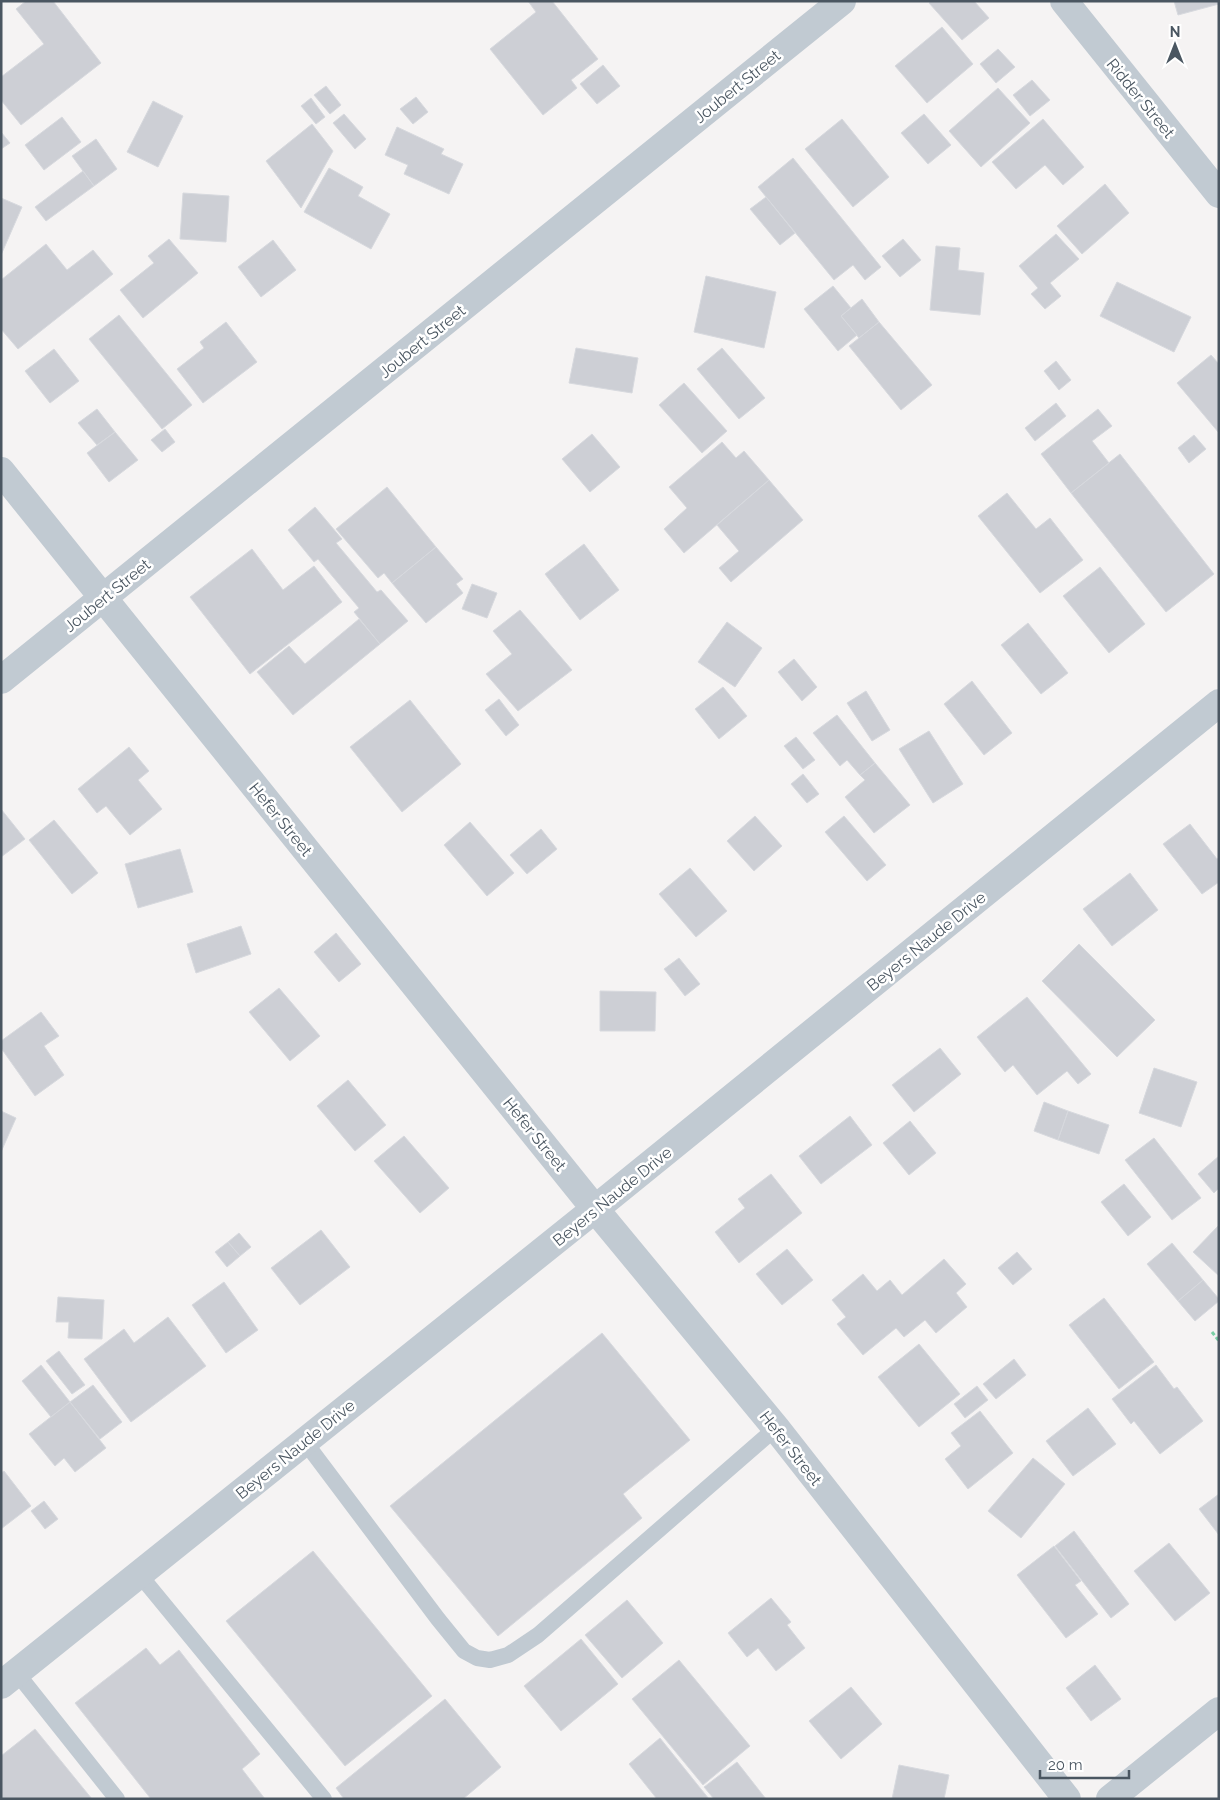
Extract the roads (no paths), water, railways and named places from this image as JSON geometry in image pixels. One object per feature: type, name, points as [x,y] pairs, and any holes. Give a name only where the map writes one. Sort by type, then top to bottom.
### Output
[{"type":"street","name":"Joubert Street","points":[[1,680],[842,1]]},
{"type":"street","name":"Ridder Street","points":[[1064,1],[1219,194]]},
{"type":"street","name":"Hefer Street","points":[[1,471],[595,1210],[776,1428],[1067,1799]]},
{"type":"street","name":"Beyers Naude Drive","points":[[9,1679],[595,1210],[1219,703]]},
{"type":"street","points":[[1110,1799],[1219,1711]]},
{"type":"lane","points":[[305,1442],[464,1652],[477,1658],[490,1660],[508,1655],[538,1635],[776,1428]]},
{"type":"lane","points":[[139,1574],[324,1799]]},
{"type":"lane","points":[[9,1679],[117,1799]]}]
